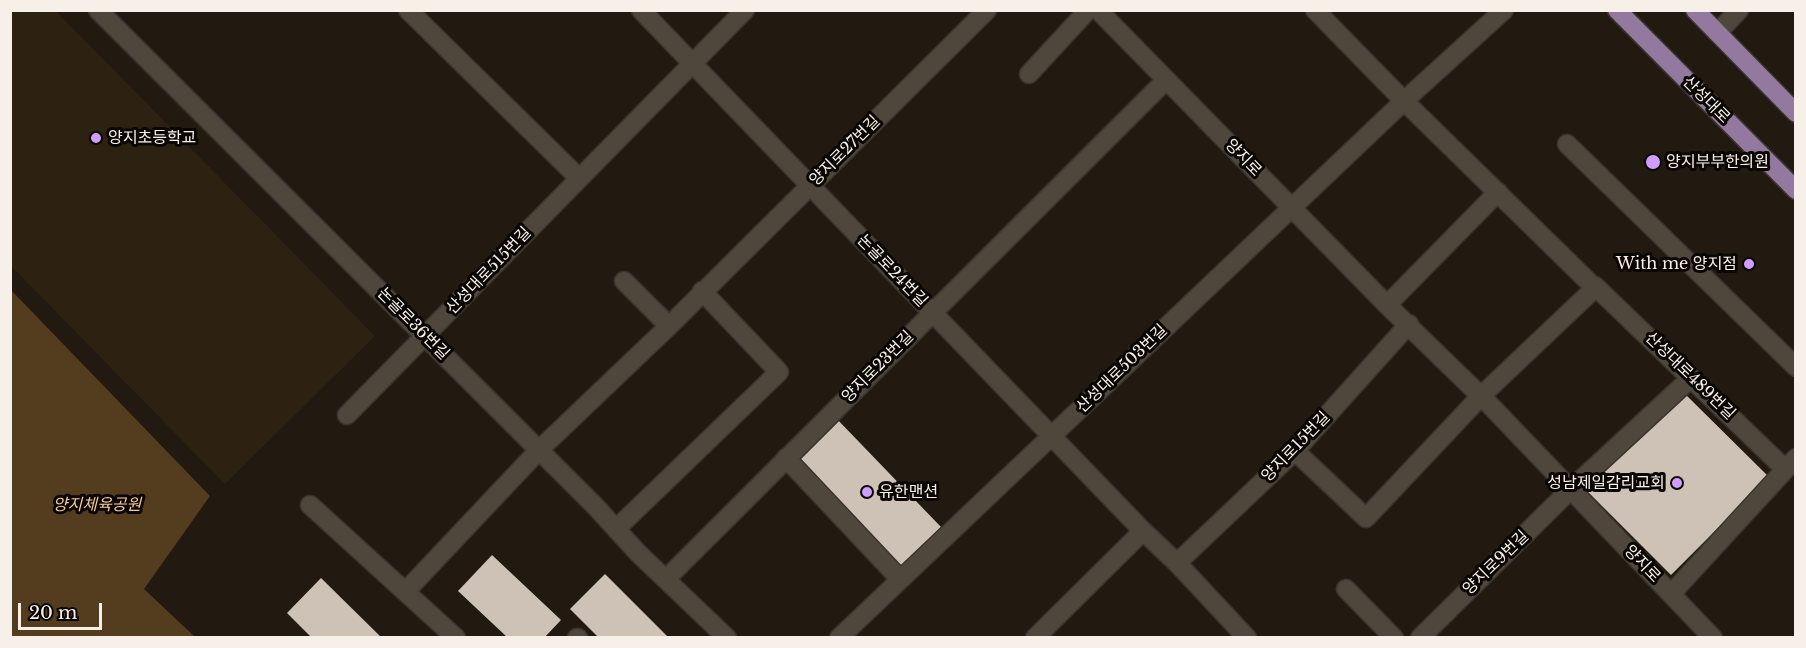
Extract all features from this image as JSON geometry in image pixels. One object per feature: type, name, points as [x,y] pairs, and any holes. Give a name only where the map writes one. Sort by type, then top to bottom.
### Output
[{"type":"main road","name":"산성대로","points":[[1617,10],[1796,190]]},
{"type":"main road","points":[[1695,10],[1796,113]]},
{"type":"street","name":"논골로36번길","points":[[98,10],[727,638]]},
{"type":"street","points":[[408,10],[579,178]]},
{"type":"street","name":"논골로24번길","points":[[641,10],[1143,531],[1177,563],[1246,638]]},
{"type":"street","name":"산성대로515번길","points":[[347,415],[745,10]]},
{"type":"street","name":"양지로27번길","points":[[406,591],[539,450],[669,326],[987,10]]},
{"type":"street","points":[[1029,74],[1088,10]]},
{"type":"street","name":"양지로","points":[[1098,10],[1387,305],[1481,396],[1713,638]]},
{"type":"street","points":[[1295,451],[1366,518],[1481,396],[1595,288],[1404,101],[1315,10]]},
{"type":"street","name":"산성대로503번길","points":[[839,638],[1404,101],[1504,10]]},
{"type":"street","points":[[1717,33],[1739,10]]},
{"type":"street","name":"양지로23번길","points":[[666,579],[1166,80]]},
{"type":"street","points":[[1567,144],[1796,367]]},
{"type":"street","points":[[1387,305],[1498,192]]},
{"type":"street","points":[[624,281],[669,326]]},
{"type":"street","name":"산성대로489번길","points":[[1595,288],[1595,286],[1691,378],[1790,464],[1671,594]]},
{"type":"street","points":[[616,529],[779,372],[702,291]]},
{"type":"street","name":"양지로15번길","points":[[1177,563],[1295,451],[1409,324]]},
{"type":"street","points":[[1571,489],[1691,378]]},
{"type":"street","points":[[786,458],[900,579]]},
{"type":"street","name":"양지로9번길","points":[[1420,638],[1571,489]]},
{"type":"street","points":[[310,505],[456,638]]},
{"type":"street","points":[[1035,638],[1143,531]]},
{"type":"street","points":[[1346,589],[1394,638]]},
{"type":"shaded area","name":"양지초등학교","points":[[10,11],[56,11],[375,336],[225,484],[11,266]]},
{"type":"green space","name":"양지체육공원","points":[[10,289],[210,496],[144,589],[195,637],[11,637]]},
{"type":"building","name":"성남제일감리교회","points":[[1683,392],[1769,477],[1671,575],[1586,490]]},
{"type":"building","name":"유한맨션","points":[[835,417],[941,527],[900,567],[794,457]]},
{"type":"building","points":[[492,555],[561,620],[544,638],[508,638],[458,591]]},
{"type":"building","points":[[605,574],[669,638],[599,638],[570,609]]},
{"type":"building","points":[[321,578],[382,638],[312,638],[287,613]]},
{"type":"place","name":"양지초등학교","points":[[96,138]]},
{"type":"place","name":"양지부부한의원","points":[[1653,162]]},
{"type":"place","name":"With me 양지점","points":[[1749,264]]},
{"type":"place","name":"성남제일감리교회","points":[[1677,483]]},
{"type":"place","name":"유한맨션","points":[[867,492]]}]
